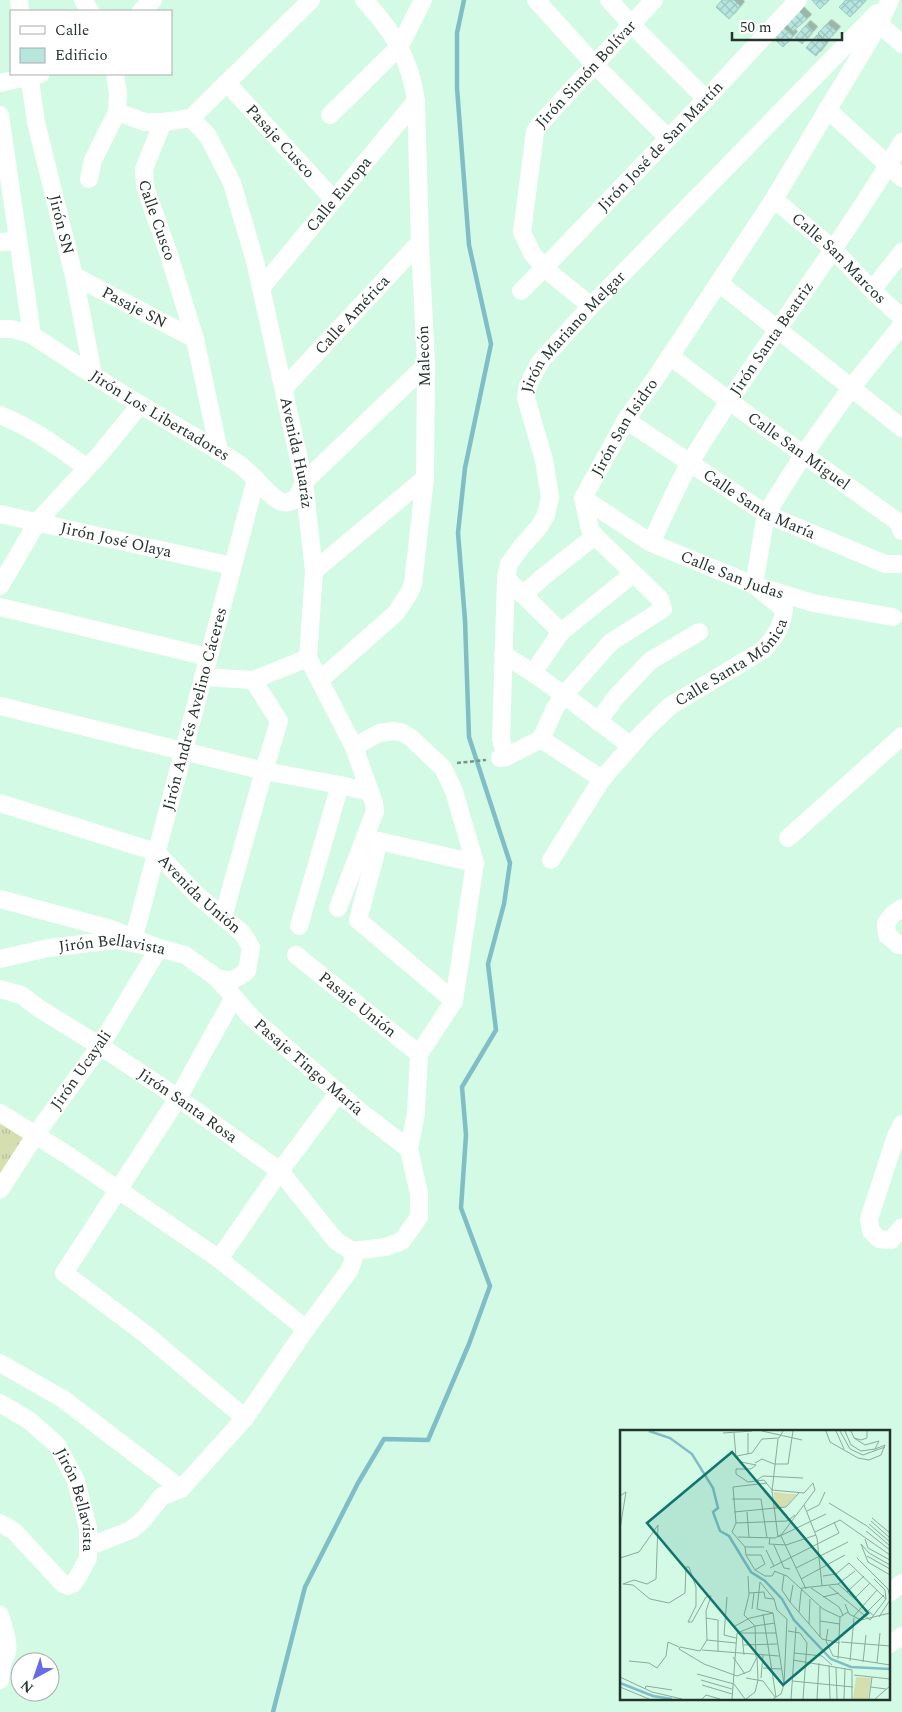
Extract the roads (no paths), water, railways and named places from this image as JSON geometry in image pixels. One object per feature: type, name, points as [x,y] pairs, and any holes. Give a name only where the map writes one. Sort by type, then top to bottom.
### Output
[{"type":"street","points":[[142,10],[153,0]]},
{"type":"street","points":[[117,112],[145,122],[164,122],[191,118],[311,0]]},
{"type":"street","name":"Malecón","points":[[320,680],[396,613],[409,594],[413,584],[425,478],[426,365],[416,100],[413,80],[400,46],[392,33],[364,0]]},
{"type":"street","points":[[330,115],[400,46],[423,0]]},
{"type":"street","points":[[536,0],[595,65],[668,138]]},
{"type":"street","points":[[609,0],[706,99]]},
{"type":"street","name":"Jirón Simón Bolívar","points":[[591,306],[544,268],[532,253],[522,232],[535,132],[540,124],[654,0]]},
{"type":"street","name":"Jirón José de San Martín","points":[[520,290],[544,268],[798,0]]},
{"type":"street","name":"Jirón San Isidro","points":[[583,498],[626,420],[774,199],[879,24],[890,0]]},
{"type":"street","name":"Jirón Mariano Melgar","points":[[541,739],[503,758],[501,739],[506,578],[509,564],[539,527],[546,515],[550,497],[544,460],[526,398],[528,385],[540,362],[591,306],[890,0]]},
{"type":"street","points":[[879,24],[902,44]]},
{"type":"street","points":[[0,83],[33,75]]},
{"type":"street","name":"Jirón SN","points":[[33,75],[36,122],[74,276],[93,374]]},
{"type":"street","points":[[89,179],[93,160],[117,112],[118,94],[115,75]]},
{"type":"street","name":"Pasaje Cusco","points":[[227,83],[334,200]]},
{"type":"street","name":"Calle Europa","points":[[261,288],[416,100]]},
{"type":"street","points":[[827,109],[902,178]]},
{"type":"street","points":[[0,115],[3,162],[18,241],[32,335]]},
{"type":"street","name":"Avenida Huaráz","points":[[191,118],[208,136],[232,183],[255,261],[284,388],[304,482],[314,571],[308,658]]},
{"type":"street","name":"Calle Cusco","points":[[164,122],[144,169],[145,187],[169,255],[194,339],[220,451]]},
{"type":"street","name":"Jirón Santa Beatriz","points":[[651,543],[690,463],[729,401],[839,241],[902,142]]},
{"type":"street","name":"Calle San Marcos","points":[[774,199],[832,249],[902,318]]},
{"type":"street","points":[[0,242],[18,241]]},
{"type":"street","name":"Calle América","points":[[284,388],[420,242]]},
{"type":"street","points":[[872,290],[902,252]]},
{"type":"street","name":"Pasaje SN","points":[[74,276],[194,339]]},
{"type":"street","points":[[719,283],[902,428]]},
{"type":"street","points":[[754,585],[766,514],[804,454],[851,388],[902,325]]},
{"type":"street","name":"Jirón Los Libertadores","points":[[0,329],[32,335],[140,405],[220,451],[247,470],[276,499],[290,502],[299,496],[304,482]]},
{"type":"street","name":"Calle San Miguel","points":[[670,356],[729,401],[901,523]]},
{"type":"street","points":[[304,482],[426,365]]},
{"type":"street","points":[[0,586],[38,521],[100,454],[140,405]]},
{"type":"street","points":[[0,415],[21,423],[87,468]]},
{"type":"street","name":"Calle Santa María","points":[[626,420],[766,514],[885,564],[902,564]]},
{"type":"street","points":[[314,571],[425,478]]},
{"type":"street","name":"Jirón Andrés Avelino Cáceres","points":[[134,937],[256,479]]},
{"type":"street","points":[[583,498],[590,529],[595,536],[660,599],[663,609],[611,642],[564,695],[555,708],[541,739],[602,779]]},
{"type":"street","name":"Calle San Judas","points":[[583,498],[651,543],[754,585],[813,603],[893,617]]},
{"type":"street","name":"Jirón José Olaya","points":[[0,514],[232,566]]},
{"type":"street","points":[[523,595],[595,536]]},
{"type":"street","points":[[533,674],[560,632],[633,574]]},
{"type":"street","points":[[506,578],[560,632]]},
{"type":"street","name":"Calle Santa Mónica","points":[[551,860],[602,779],[670,706],[762,650],[775,638],[784,618],[784,609],[754,585]]},
{"type":"street","points":[[0,607],[208,657]]},
{"type":"street","points":[[598,722],[616,697],[650,661],[699,632]]},
{"type":"street","points":[[503,654],[564,695],[631,746]]},
{"type":"street","points":[[203,677],[253,680],[308,658],[354,746],[374,802],[375,810],[338,908]]},
{"type":"street","points":[[223,917],[280,721],[253,680]]},
{"type":"street","points":[[0,706],[264,772],[370,792]]},
{"type":"street","points":[[88,1547],[131,1530],[144,1520],[162,1496],[181,1489],[245,1418],[306,1329],[349,1271],[353,1261],[352,1251],[386,1247],[402,1241],[419,1217],[419,1194],[409,1150],[416,1113],[419,1054],[454,1001],[475,863],[454,790],[443,768],[410,737],[401,732],[379,733],[354,746]]},
{"type":"street","points":[[788,838],[902,736]]},
{"type":"street","points":[[298,926],[340,785]]},
{"type":"street","name":"Avenida Unión","points":[[0,803],[156,852],[197,895],[242,933],[251,947],[247,971],[239,978],[229,981],[216,978]]},
{"type":"street","points":[[454,1001],[358,920],[379,841],[475,863]]},
{"type":"street","points":[[0,899],[111,929],[160,948]]},
{"type":"street","points":[[902,908],[893,914],[886,923],[887,935],[899,945],[902,945]]},
{"type":"street","name":"Jirón Bellavista","points":[[0,959],[48,948],[115,940],[160,948],[185,955],[216,978]]},
{"type":"street","name":"Jirón Ucayali","points":[[0,1190],[36,1134],[100,1046],[160,948]]},
{"type":"street","name":"Pasaje Unión","points":[[296,955],[419,1054]]},
{"type":"street","name":"Pasaje Tingo María","points":[[216,978],[252,1018],[362,1113],[409,1150]]},
{"type":"street","name":"Jirón Santa Rosa","points":[[0,989],[22,995],[40,1009],[178,1098],[280,1171],[336,1240],[352,1251]]},
{"type":"street","points":[[234,997],[178,1098],[64,1273],[144,1333],[245,1418]]},
{"type":"street","points":[[220,1259],[280,1171],[339,1092]]},
{"type":"street","points":[[0,1113],[36,1134],[220,1259],[306,1329]]},
{"type":"street","points":[[902,1124],[896,1136],[869,1219],[872,1231],[879,1239],[891,1240],[902,1227]]},
{"type":"street","points":[[0,1363],[63,1398],[181,1489]]},
{"type":"street","name":"Jirón Bellavista","points":[[0,1523],[14,1531],[63,1584],[68,1586],[73,1584],[80,1575],[88,1558],[88,1528],[76,1481],[57,1446],[30,1421],[1,1403]]},
{"type":"street","points":[[890,1592],[902,1583]]},
{"type":"street","points":[[0,1615],[7,1640],[7,1652],[2,1660],[0,1680]]},
{"type":"street","points":[[890,1644],[902,1636]]},
{"type":"waterway","points":[[273,1712],[305,1587],[358,1483],[384,1439],[428,1440],[469,1344],[490,1286],[461,1208],[466,1135],[462,1087],[496,1030],[488,964],[504,904],[510,863],[469,737],[465,620],[458,533],[465,468],[491,344],[469,245],[457,88],[457,33],[464,0]]}]
